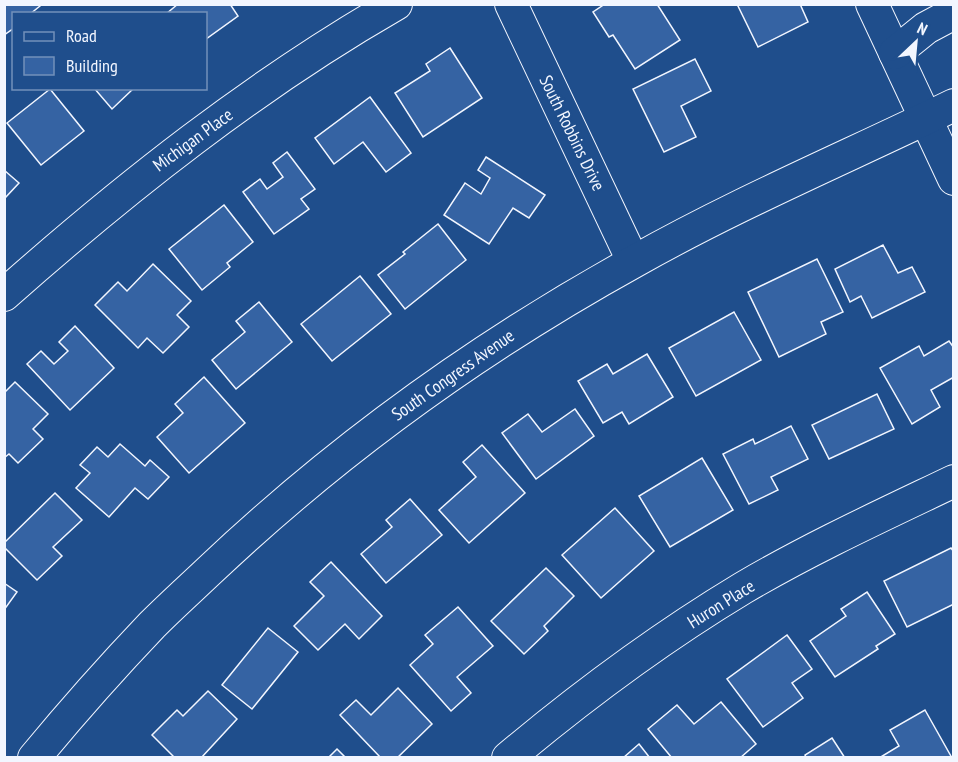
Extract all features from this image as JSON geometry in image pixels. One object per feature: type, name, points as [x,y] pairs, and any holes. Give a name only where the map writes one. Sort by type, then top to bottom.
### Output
[{"type":"street","name":"Michigan Place","points":[[4,295],[76,231],[173,154],[274,81],[396,4]]},
{"type":"street","name":"South Robbins Drive","points":[[511,4],[633,261]]},
{"type":"street","points":[[872,4],[895,53],[940,111],[954,179]]},
{"type":"street","points":[[895,53],[926,28],[954,13]]},
{"type":"street","name":"South Congress Avenue","points":[[34,758],[76,708],[154,623],[258,525],[347,451],[439,382],[535,319],[633,261],[940,111]]},
{"type":"street","name":"Huron Place","points":[[508,758],[549,723],[633,660],[743,588],[835,538],[954,481]]},
{"type":"building","points":[[4,4],[38,4],[40,6],[32,12],[12,12],[12,29],[4,35]]},
{"type":"building","points":[[178,4],[230,4],[238,16],[207,38],[207,12],[168,12]]},
{"type":"building","points":[[605,4],[657,4],[680,40],[635,69],[613,35],[609,37],[593,12]]},
{"type":"building","points":[[737,4],[800,4],[808,22],[758,47]]},
{"type":"building","points":[[450,48],[482,98],[423,137],[395,93],[430,71],[426,64]]},
{"type":"building","points":[[695,59],[711,91],[681,106],[696,137],[664,152],[633,89]]},
{"type":"building","points":[[51,90],[84,131],[41,165],[7,123]]},
{"type":"building","points":[[96,90],[132,90],[112,109]]},
{"type":"building","points":[[370,97],[411,153],[386,172],[363,142],[334,164],[315,138]]},
{"type":"building","points":[[287,152],[315,189],[301,199],[309,209],[274,234],[243,192],[260,179],[267,189],[283,177],[273,163]]},
{"type":"building","points":[[486,157],[545,195],[529,218],[513,208],[489,244],[444,215],[465,183],[481,194],[490,178],[478,170]]},
{"type":"building","points":[[4,170],[19,183],[4,199]]},
{"type":"building","points":[[224,205],[253,242],[227,263],[230,267],[202,290],[169,249]]},
{"type":"building","points":[[438,224],[466,260],[405,309],[378,275]]},
{"type":"building","points":[[883,245],[898,273],[912,267],[925,292],[872,318],[861,296],[850,302],[835,269]]},
{"type":"building","points":[[817,259],[843,312],[821,322],[826,334],[779,357],[748,292]]},
{"type":"building","points":[[153,264],[191,301],[177,315],[189,327],[163,353],[147,338],[138,348],[95,305],[118,282],[127,291]]},
{"type":"building","points":[[360,276],[391,314],[332,361],[301,324]]},
{"type":"building","points":[[259,302],[292,342],[236,389],[212,360],[245,332],[236,321]]},
{"type":"building","points":[[734,312],[761,360],[696,396],[669,348]]},
{"type":"building","points":[[75,326],[114,368],[70,410],[27,364],[41,351],[54,364],[68,351],[59,342]]},
{"type":"building","points":[[949,341],[954,348],[954,377],[931,390],[940,407],[912,424],[880,368],[919,346],[924,356]]},
{"type":"building","points":[[647,354],[673,397],[629,424],[622,412],[603,423],[578,381],[607,364],[613,374]]},
{"type":"building","points":[[204,377],[245,423],[189,473],[157,437],[183,413],[175,404]]},
{"type":"building","points":[[15,382],[48,414],[33,429],[43,439],[18,463],[9,454],[4,458],[4,393]]},
{"type":"building","points":[[877,394],[894,429],[829,459],[812,425]]},
{"type":"building","points":[[575,409],[594,436],[536,479],[502,433],[528,414],[542,432]]},
{"type":"building","points":[[791,426],[808,459],[771,477],[778,490],[749,504],[723,454],[753,439],[755,444]]},
{"type":"building","points":[[120,444],[145,466],[150,460],[169,477],[148,499],[135,488],[109,517],[76,488],[90,473],[80,465],[97,447],[108,457]]},
{"type":"building","points":[[482,445],[525,493],[469,543],[439,510],[476,477],[463,462]]},
{"type":"building","points":[[702,458],[733,510],[670,547],[639,496]]},
{"type":"building","points":[[55,493],[82,520],[53,547],[62,556],[37,580],[4,547],[4,543]]},
{"type":"building","points":[[410,499],[442,535],[386,583],[361,554],[392,527],[386,520]]},
{"type":"building","points":[[615,508],[654,551],[601,598],[562,555]]},
{"type":"building","points":[[951,548],[954,552],[954,604],[907,627],[884,581]]},
{"type":"building","points":[[331,562],[382,616],[359,639],[345,624],[318,650],[294,626],[324,596],[310,582]]},
{"type":"building","points":[[546,568],[574,596],[544,626],[548,631],[524,654],[491,621]]},
{"type":"building","points":[[4,583],[17,592],[4,610]]},
{"type":"building","points":[[867,592],[895,634],[876,646],[878,649],[835,677],[810,641],[846,616],[841,609]]},
{"type":"building","points":[[458,607],[493,646],[457,677],[471,693],[451,711],[410,665],[433,644],[425,635]]},
{"type":"building","points":[[268,628],[298,652],[252,709],[222,685]]},
{"type":"building","points":[[787,635],[812,669],[792,683],[803,698],[763,727],[727,679]]},
{"type":"building","points":[[398,688],[432,724],[397,758],[381,758],[340,715],[356,700],[371,715]]},
{"type":"building","points":[[208,691],[237,719],[201,758],[175,758],[152,735],[177,710],[183,716]]},
{"type":"building","points":[[721,702],[756,744],[740,758],[672,758],[648,729],[677,705],[694,724]]},
{"type":"building","points":[[925,710],[952,758],[879,758],[899,746],[890,730]]},
{"type":"building","points":[[832,738],[845,758],[806,758],[805,755]]},
{"type":"building","points":[[639,744],[650,758],[623,758]]},
{"type":"building","points":[[337,749],[346,758],[328,758]]}]
